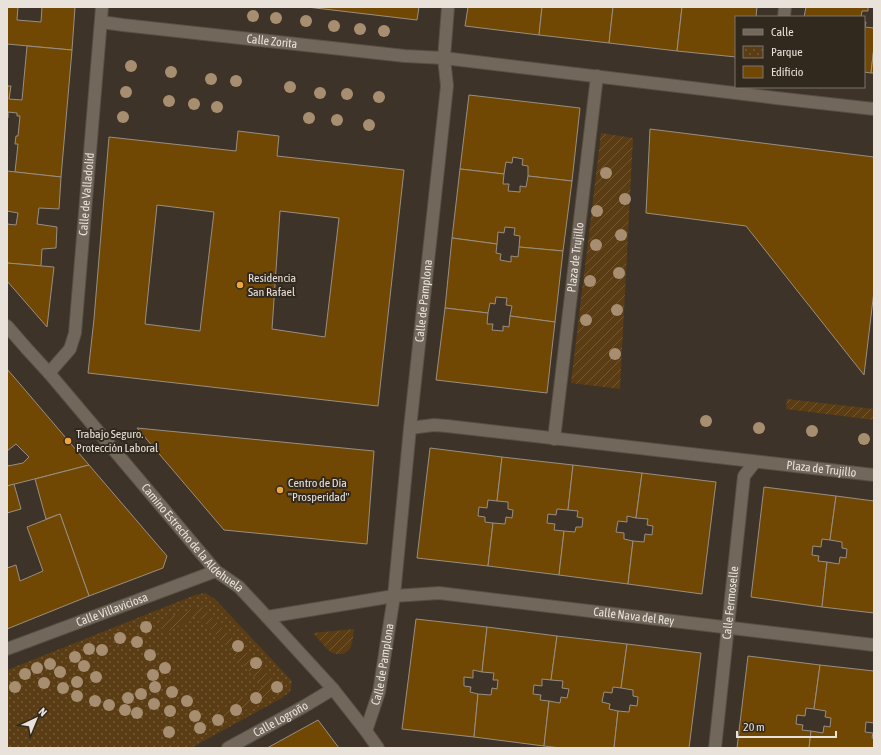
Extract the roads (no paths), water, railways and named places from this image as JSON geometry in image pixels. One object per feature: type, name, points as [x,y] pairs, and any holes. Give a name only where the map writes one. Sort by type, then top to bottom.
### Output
[{"type":"street","name":"Calle de Valladolid","points":[[49,373],[70,349],[75,333],[102,7]]},
{"type":"street","name":"Calle de Pamplona","points":[[366,731],[379,692],[394,596],[410,428],[447,86],[444,58],[448,7]]},
{"type":"street","name":"Calle Zorita","points":[[101,22],[405,56],[444,58]]},
{"type":"street","points":[[444,58],[597,76],[776,92],[874,109]]},
{"type":"street","name":"Plaza de Trujillo","points":[[554,439],[597,76]]},
{"type":"street","name":"Camino Estrecho de la Aldehuela","points":[[7,326],[49,373],[216,571],[239,587],[333,689],[378,748]]},
{"type":"street","name":"Plaza de Trujillo","points":[[410,428],[434,425],[447,426],[874,475]]},
{"type":"street","name":"Calle Fermoselle","points":[[716,748],[744,476],[755,462]]},
{"type":"street","name":"Calle Villaviciosa","points":[[7,649],[216,571]]},
{"type":"street","name":"Calle Nava del Rey","points":[[394,596],[439,593],[874,645]]},
{"type":"street","points":[[267,617],[394,596]]},
{"type":"street","name":"Calle Logroño","points":[[228,748],[333,689]]},
{"type":"place","name":"Residencia San Rafael","points":[[240,285]]},
{"type":"place","name":"Trabajo Seguro. Protección Laboral","points":[[68,441]]},
{"type":"place","name":"Centro de Día \"Prosperidad\"","points":[[280,490]]}]
